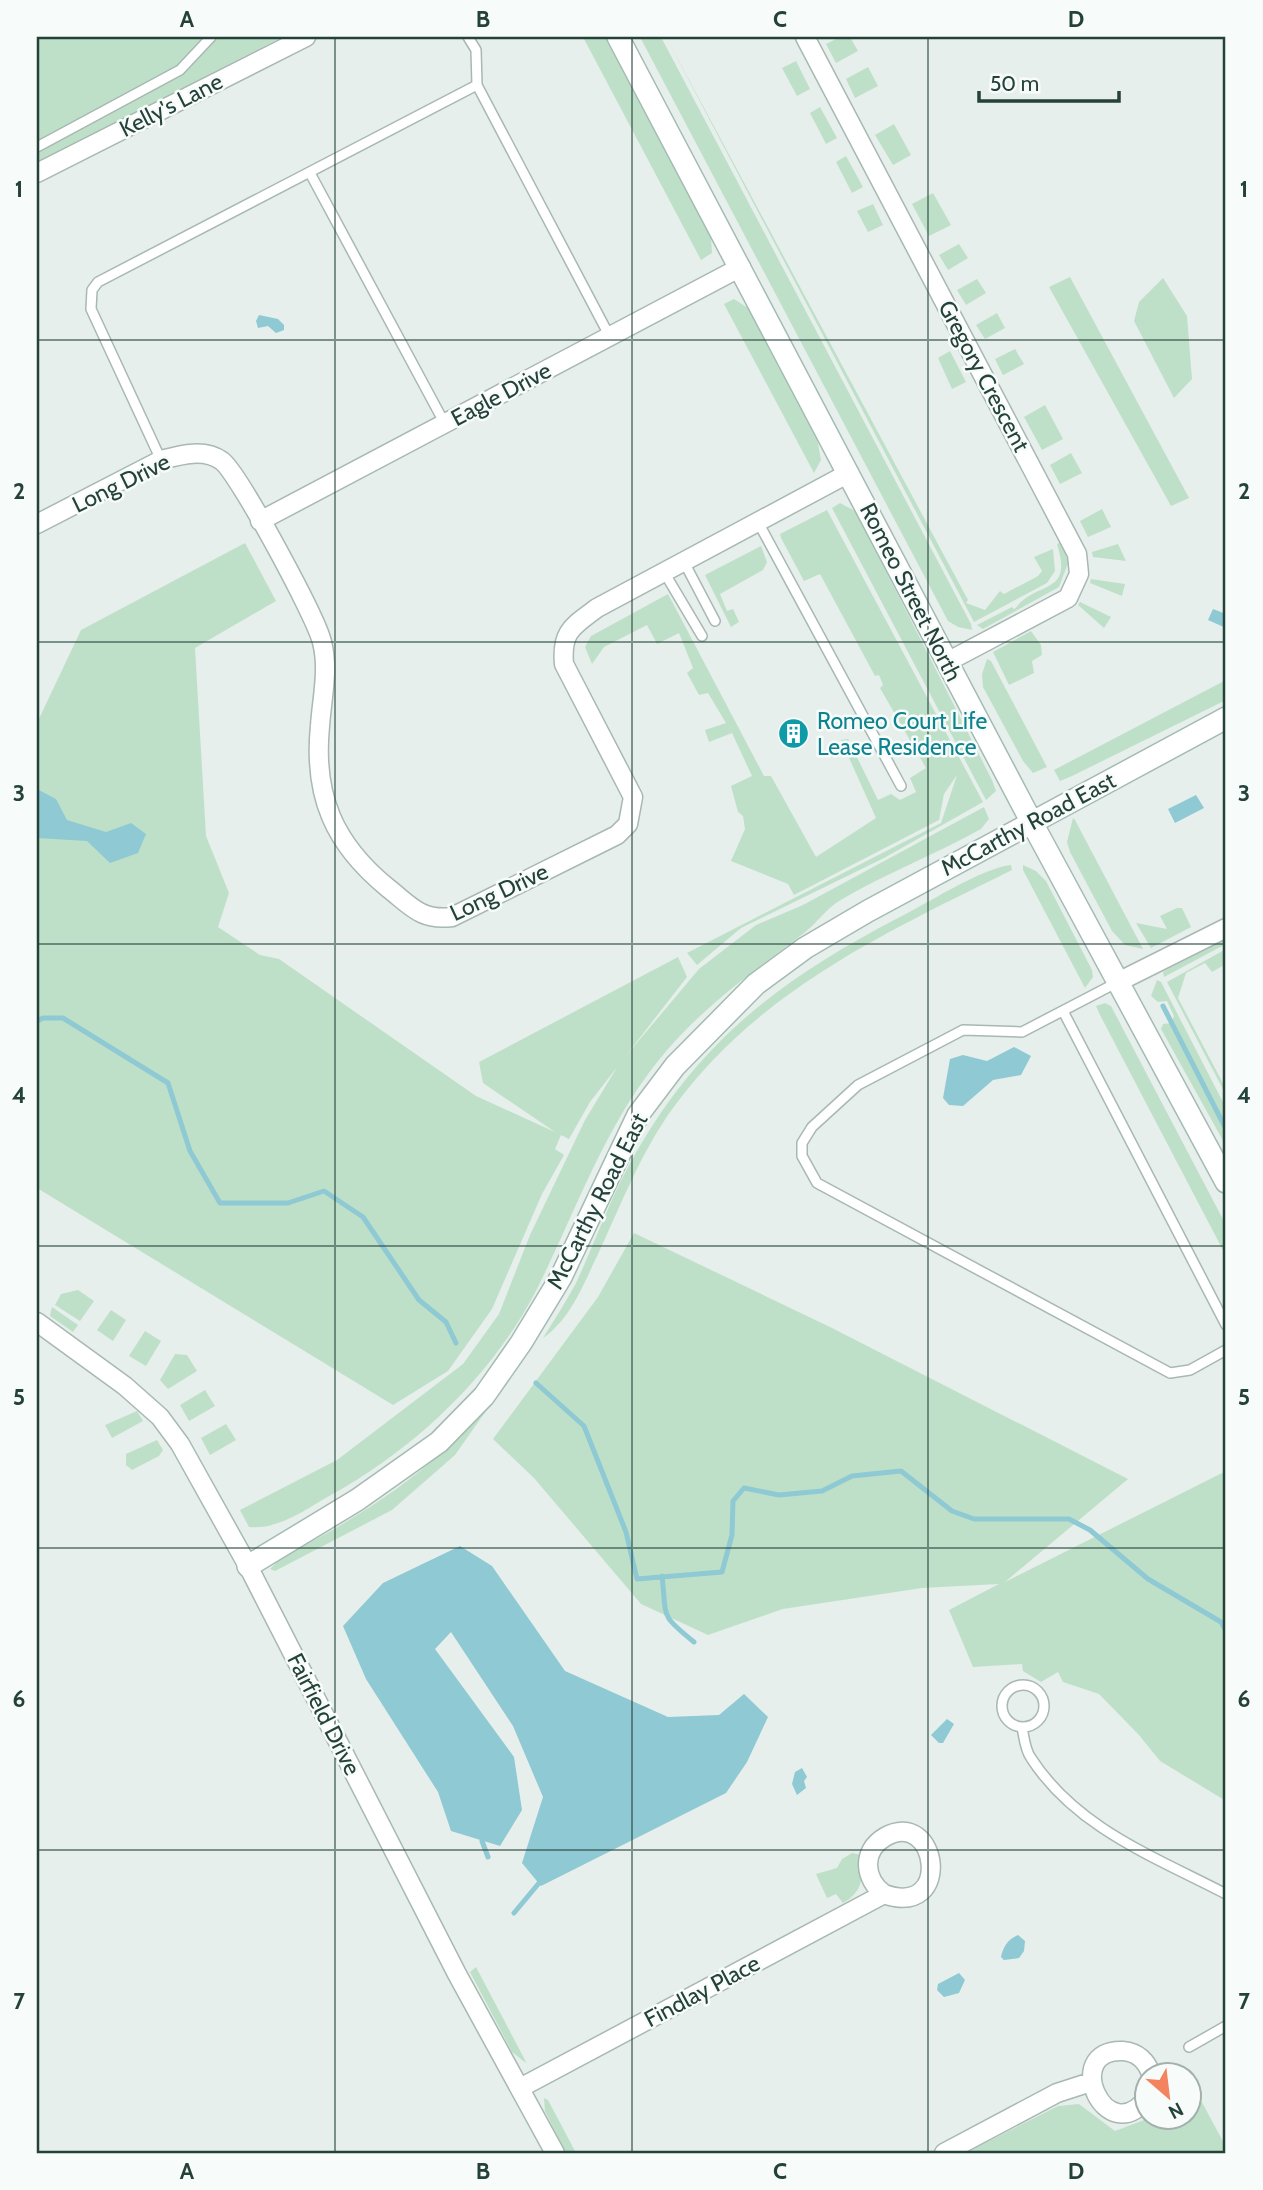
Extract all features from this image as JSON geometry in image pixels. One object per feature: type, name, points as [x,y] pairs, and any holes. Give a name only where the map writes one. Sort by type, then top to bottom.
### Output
[{"type":"street","name":"Kelly's Lane","points":[[37,173],[306,37]]},
{"type":"street","name":"Romeo Street North","points":[[618,37],[1031,821],[1120,981],[1226,1182]]},
{"type":"street","name":"Gregory Crescent","points":[[805,37],[1077,554],[1079,574],[1068,598],[947,662]]},
{"type":"street","name":"Eagle Drive","points":[[260,521],[741,267]]},
{"type":"street","name":"Long Drive","points":[[37,524],[160,460],[182,454],[204,454],[222,461],[260,521],[321,640],[326,673],[318,740],[321,780],[332,824],[359,864],[422,916],[436,919],[452,917],[535,876],[617,835],[628,824],[633,797],[564,664],[564,640],[574,626],[597,608],[849,473]]},
{"type":"street","name":"McCarthy Road East","points":[[248,1566],[357,1500],[439,1441],[484,1396],[521,1343],[561,1277],[638,1115],[675,1066],[717,1020],[756,984],[805,948],[1031,821],[1226,718]]},
{"type":"street","points":[[1120,981],[1226,928]]},
{"type":"street","name":"Fairfield Drive","points":[[37,1322],[125,1385],[160,1417],[180,1444],[248,1566],[450,1961],[555,2153]]},
{"type":"street","name":"Findlay Place","points":[[520,2088],[884,1894]]},
{"type":"street","points":[[1134,2109],[1115,2111],[1098,2100],[1091,2081],[1097,2063],[1114,2052],[1133,2053],[1143,2060]]},
{"type":"street","points":[[944,2153],[1057,2093],[1091,2081]]},
{"type":"lane","points":[[37,147],[180,70],[211,37]]},
{"type":"lane","points":[[468,37],[476,50],[477,85],[610,337]]},
{"type":"lane","points":[[160,460],[91,309],[92,290],[99,282],[477,85]]},
{"type":"lane","points":[[310,173],[444,424]]},
{"type":"lane","points":[[758,522],[901,786]]},
{"type":"lane","points":[[684,562],[715,621]]},
{"type":"lane","points":[[664,572],[702,636]]},
{"type":"lane","points":[[1120,981],[1023,1032],[962,1030],[858,1085],[812,1127],[802,1143],[802,1156],[817,1183],[1170,1373],[1190,1370],[1226,1350]]},
{"type":"lane","points":[[1063,1011],[1226,1325]]},
{"type":"lane","points":[[1022,1727],[1035,1724],[1044,1706],[1039,1693],[1021,1685],[1009,1691],[1002,1703],[1005,1717],[1022,1727],[1029,1756],[1078,1814],[1106,1832],[1226,1894]]},
{"type":"lane","points":[[1189,2047],[1226,2026]]},
{"type":"green space","points":[[37,37],[282,37],[37,163]]},
{"type":"green space","points":[[583,37],[605,37],[711,237],[712,253],[701,260]]},
{"type":"green space","points":[[640,37],[661,37],[972,630],[958,627],[948,621]]},
{"type":"green space","points":[[666,37],[968,600],[966,603],[985,610],[1000,591],[1004,594],[1038,576],[1042,571],[1034,557],[1053,549],[1055,571],[1047,583],[974,622]]},
{"type":"green space","points":[[840,37],[850,37],[858,51],[836,63],[826,44]]},
{"type":"green space","points":[[796,61],[810,89],[797,96],[782,68]]},
{"type":"green space","points":[[868,67],[878,86],[855,98],[846,79]]},
{"type":"green space","points":[[820,107],[837,138],[826,144],[810,113]]},
{"type":"green space","points":[[894,124],[911,155],[893,165],[875,135]]},
{"type":"green space","points":[[846,156],[863,187],[852,193],[836,162]]},
{"type":"green space","points":[[933,193],[951,225],[929,236],[912,204]]},
{"type":"green space","points":[[873,204],[883,225],[868,232],[857,211]]},
{"type":"green space","points":[[959,244],[968,258],[948,270],[939,255]]},
{"type":"green space","points":[[1070,277],[1189,498],[1171,506],[1049,287]]},
{"type":"green space","points":[[1163,278],[1187,316],[1192,379],[1174,398],[1134,321],[1139,302]]},
{"type":"green space","points":[[977,279],[986,293],[966,305],[957,290]]},
{"type":"green space","points":[[734,299],[748,308],[817,438],[821,460],[814,473],[724,304]]},
{"type":"green space","points":[[997,313],[1005,328],[985,339],[976,325]]},
{"type":"green space","points":[[1015,349],[1024,364],[1003,375],[995,359]]},
{"type":"green space","points":[[950,351],[966,382],[952,389],[938,358]]},
{"type":"green space","points":[[1045,405],[1063,439],[1042,450],[1024,417]]},
{"type":"green space","points":[[1071,453],[1082,473],[1060,484],[1050,465]]},
{"type":"green space","points":[[840,503],[855,511],[860,520],[992,780],[996,791],[986,800],[832,508]]},
{"type":"green space","points":[[1102,509],[1111,527],[1088,537],[1080,521]]},
{"type":"green space","points":[[827,510],[983,802],[884,858],[741,928],[697,965],[687,953],[941,823],[957,775],[944,794],[939,820],[794,895],[788,884],[731,861],[745,829],[743,816],[738,812],[731,786],[752,776],[732,733],[709,742],[705,730],[726,723],[708,693],[699,695],[687,673],[693,668],[679,633],[657,644],[647,625],[604,647],[592,664],[585,647],[591,636],[668,594],[764,776],[771,776],[816,857],[876,818],[841,740],[848,739],[878,800],[891,794],[900,800],[916,792],[910,778],[926,768],[880,688],[883,685],[879,675],[875,676],[820,574],[804,581],[781,538],[780,534]]},
{"type":"green space","points":[[1063,541],[1068,563],[1059,587],[983,629],[977,625],[1012,607],[1014,609],[1029,596],[1053,584],[1061,571],[1057,544]]},
{"type":"green space","points":[[245,543],[276,601],[195,648],[206,836],[229,893],[218,927],[260,955],[279,959],[476,1096],[555,1132],[483,1083],[479,1062],[678,957],[687,977],[590,1102],[569,1139],[561,1135],[555,1149],[564,1155],[542,1194],[492,1309],[448,1371],[393,1405],[37,1188],[37,723],[81,630]]},
{"type":"green space","points":[[1118,544],[1126,561],[1093,557],[1092,552]]},
{"type":"green space","points":[[761,546],[767,562],[763,570],[720,594],[727,611],[733,609],[739,622],[731,627],[705,575]]},
{"type":"green space","points":[[1091,579],[1125,584],[1122,596],[1090,583]]},
{"type":"green space","points":[[1080,602],[1111,617],[1104,628],[1078,605]]},
{"type":"green space","points":[[1031,631],[1041,645],[1042,655],[1032,661],[1034,673],[1009,685],[993,652]]},
{"type":"green space","points":[[987,659],[991,661],[1047,767],[1033,773],[1023,761],[983,687],[982,674]]},
{"type":"green space","points":[[1226,680],[1226,700],[1060,781],[1054,770]]},
{"type":"green space","points":[[984,807],[989,819],[981,829],[834,904],[804,933],[716,1001],[668,1049],[628,1104],[611,1134],[519,1321],[475,1380],[449,1407],[392,1456],[362,1476],[282,1522],[249,1527],[240,1510],[337,1460],[463,1364],[499,1314],[530,1235],[585,1120],[619,1064],[699,969],[756,925],[803,905]]},
{"type":"green space","points":[[1073,818],[1143,949],[1125,945],[1112,931],[1070,852],[1067,842]]},
{"type":"green space","points":[[1011,865],[1012,870],[918,917],[827,968],[744,1030],[707,1066],[673,1108],[651,1142],[576,1300],[561,1321],[543,1338],[576,1283],[628,1167],[681,1086],[710,1052],[742,1021],[813,967],[953,888],[984,873]]},
{"type":"green space","points":[[1023,865],[1036,871],[1046,881],[1092,970],[1093,977],[1085,988],[1023,870]]},
{"type":"green space","points":[[1182,908],[1191,927],[1151,948],[1136,923],[1167,929],[1160,916]]},
{"type":"green space","points":[[1226,939],[1226,944],[1164,977],[1163,972]]},
{"type":"green space","points":[[1226,949],[1226,964],[1212,972],[1205,963],[1186,973],[1178,998],[1226,1089],[1226,1095],[1167,982]]},
{"type":"green space","points":[[1157,980],[1161,982],[1226,1108],[1226,1146],[1161,1029],[1163,1024],[1171,1023],[1174,1016],[1167,1001],[1158,1002],[1151,996]]},
{"type":"green space","points":[[1105,1003],[1111,1006],[1226,1225],[1226,1256],[1100,1015],[1096,1006]]},
{"type":"green space","points":[[634,1233],[830,1327],[1128,1479],[1005,1582],[1226,1471],[1226,1801],[1160,1761],[1099,1694],[1063,1682],[1058,1672],[1041,1682],[1023,1671],[1022,1664],[973,1667],[949,1610],[999,1584],[922,1588],[783,1609],[708,1635],[641,1604],[534,1478],[493,1439],[598,1297]]},
{"type":"green space","points":[[78,1290],[94,1301],[80,1321],[55,1305],[61,1294]]},
{"type":"green space","points":[[52,1307],[78,1325],[73,1332],[50,1316]]},
{"type":"green space","points":[[111,1310],[126,1320],[113,1341],[97,1330]]},
{"type":"green space","points":[[145,1331],[161,1341],[146,1366],[129,1356]]},
{"type":"green space","points":[[175,1354],[187,1355],[197,1371],[168,1389],[160,1380]]},
{"type":"green space","points":[[205,1390],[215,1406],[189,1421],[180,1405]]},
{"type":"green space","points":[[137,1411],[143,1421],[112,1438],[105,1425]]},
{"type":"green space","points":[[486,1411],[455,1455],[392,1510],[275,1571],[270,1569],[281,1558],[390,1494],[438,1456]]},
{"type":"green space","points":[[226,1424],[236,1440],[210,1455],[201,1438]]},
{"type":"green space","points":[[157,1440],[163,1450],[159,1456],[132,1470],[126,1465],[126,1454]]},
{"type":"green space","points":[[852,1853],[861,1855],[862,1876],[858,1888],[843,1903],[836,1894],[827,1898],[816,1874],[837,1868],[842,1859]]},
{"type":"green space","points":[[476,1967],[526,2063],[512,2052],[470,1972]]},
{"type":"green space","points":[[544,2098],[548,2100],[576,2153],[566,2153],[545,2111]]},
{"type":"green space","points":[[1079,2104],[1115,2131],[1134,2124],[1134,2130],[1204,2130],[1204,2106],[1226,2147],[1226,2153],[965,2153],[1058,2106]]},
{"type":"water","points":[[259,315],[278,319],[284,325],[284,330],[276,333],[268,326],[258,328],[256,321]]},
{"type":"water","points":[[1213,609],[1226,614],[1226,628],[1208,620]]},
{"type":"water","points":[[37,789],[56,799],[67,820],[106,832],[131,823],[146,834],[138,853],[110,863],[87,841],[37,838]]},
{"type":"water","points":[[1196,795],[1204,808],[1175,823],[1168,809]]},
{"type":"water","points":[[1014,1047],[1031,1056],[1021,1075],[993,1080],[963,1106],[949,1105],[943,1098],[950,1059],[963,1055],[987,1061]]},
{"type":"water","points":[[460,1546],[492,1566],[565,1671],[668,1717],[719,1715],[744,1694],[768,1717],[747,1762],[726,1793],[541,1886],[522,1863],[543,1797],[513,1726],[451,1632],[435,1649],[514,1757],[522,1810],[500,1846],[451,1831],[438,1792],[366,1679],[343,1626],[383,1583]]},
{"type":"water","points":[[947,1719],[954,1724],[943,1743],[939,1743],[931,1735]]},
{"type":"water","points":[[802,1768],[807,1777],[804,1781],[806,1788],[797,1795],[792,1784],[795,1772]]},
{"type":"water","points":[[1018,1935],[1025,1941],[1024,1951],[1019,1958],[1004,1960],[1001,1957],[1005,1947]]},
{"type":"water","points":[[959,1973],[965,1980],[959,1993],[944,1997],[937,1990],[938,1984]]},
{"type":"waterway","points":[[1163,1006],[1226,1129]]},
{"type":"waterway","points":[[37,1021],[43,1018],[63,1018],[168,1083],[190,1151],[220,1203],[288,1203],[324,1191],[363,1217],[419,1300],[446,1322],[456,1343]]},
{"type":"waterway","points":[[536,1383],[584,1426],[626,1532],[637,1579],[722,1572],[732,1535],[733,1501],[744,1488],[779,1495],[822,1491],[852,1476],[901,1471],[952,1511],[974,1519],[1069,1519],[1090,1530],[1148,1579],[1221,1622],[1226,1631]]},
{"type":"waterway","points":[[662,1576],[667,1614],[675,1626],[694,1642]]},
{"type":"waterway","points":[[482,1841],[488,1857]]},
{"type":"waterway","points":[[514,1913],[539,1883]]},
{"type":"place","name":"Romeo Court Life Lease Residence","points":[[794,734]]}]
